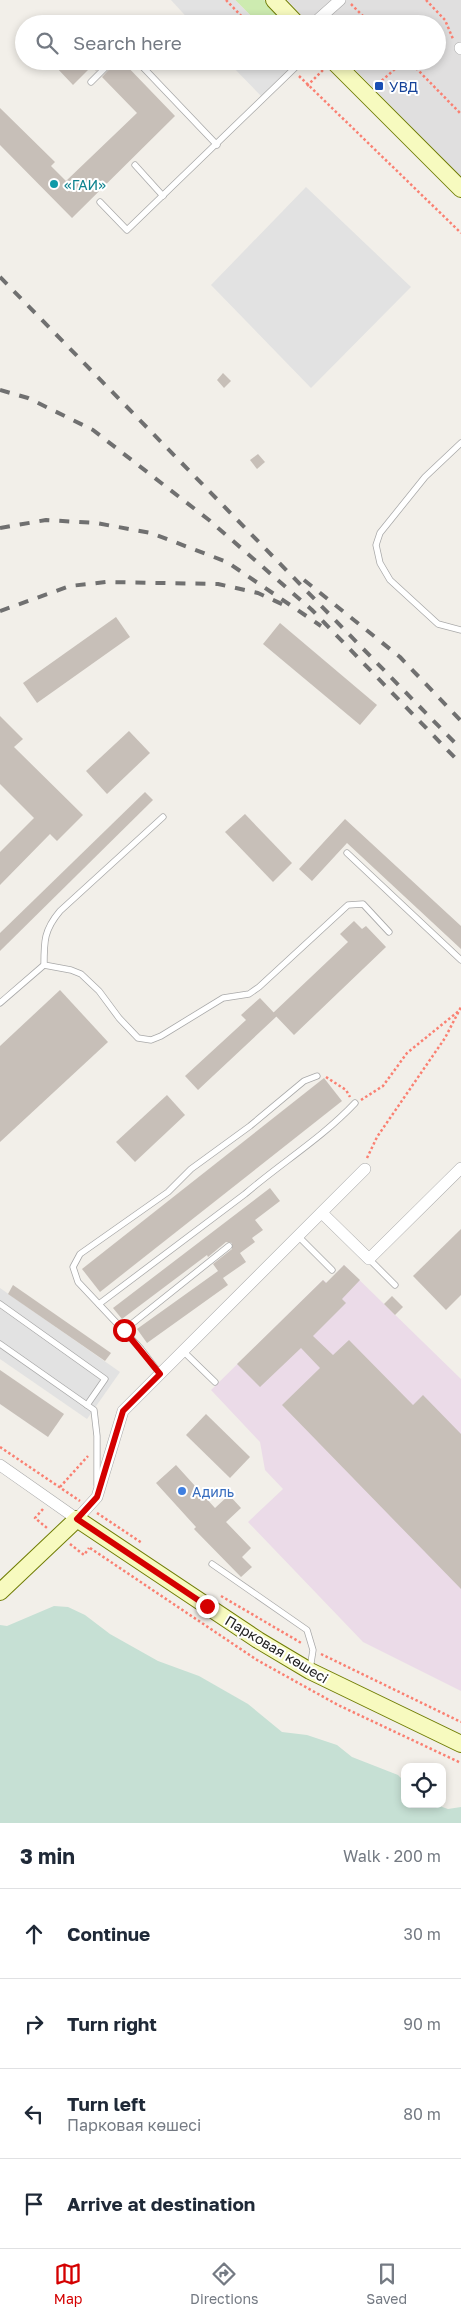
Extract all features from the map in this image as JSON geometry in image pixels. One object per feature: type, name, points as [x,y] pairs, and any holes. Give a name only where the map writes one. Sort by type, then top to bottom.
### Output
[{"type":"street","points":[[274,0],[288,15]]},
{"type":"street","points":[[323,15],[340,0]]},
{"type":"street","points":[[335,70],[461,189]]},
{"type":"street","points":[[322,1213],[369,1260],[461,1168]]},
{"type":"street","points":[[0,1592],[90,1508],[97,1497],[123,1411],[365,1169]]},
{"type":"street","points":[[0,1465],[77,1519]]},
{"type":"street","name":"Парковая көшесі","points":[[77,1519],[258,1640],[310,1671],[461,1744]]},
{"type":"lane","points":[[91,82],[103,70]]},
{"type":"lane","points":[[146,70],[217,145]]},
{"type":"lane","points":[[100,202],[127,230],[293,70]]},
{"type":"lane","points":[[135,165],[164,196]]},
{"type":"lane","points":[[461,443],[426,477],[380,533],[376,545],[380,563],[390,580],[438,624],[461,630]]},
{"type":"lane","points":[[0,1003],[44,965],[45,936],[49,925],[60,911],[163,816]]},
{"type":"lane","points":[[347,853],[461,960]]},
{"type":"lane","points":[[44,965],[71,970],[81,974],[99,991],[119,1018],[138,1038],[151,1040],[161,1036],[222,998],[249,994],[348,905],[364,904],[389,932]]},
{"type":"lane","points":[[160,1374],[124,1330],[78,1282],[73,1267],[80,1254],[168,1192],[191,1169],[250,1126],[304,1081],[317,1076]]},
{"type":"lane","points":[[99,1304],[335,1124],[355,1103]]},
{"type":"lane","points":[[298,1236],[332,1270]]},
{"type":"lane","points":[[124,1330],[229,1246]]},
{"type":"lane","points":[[369,1260],[395,1284]]},
{"type":"lane","points":[[0,1304],[105,1379],[87,1405]]},
{"type":"lane","points":[[0,1344],[94,1410],[97,1436],[97,1497]]},
{"type":"lane","points":[[183,1351],[215,1382]]},
{"type":"lane","points":[[212,1564],[307,1630],[313,1650],[310,1671]]},
{"type":"path","points":[[226,0],[240,15]]},
{"type":"path","points":[[347,0],[362,15]]},
{"type":"path","points":[[426,0],[440,15]]},
{"type":"path","points":[[446,23],[451,36]]},
{"type":"path","points":[[293,70],[307,86],[461,234]]},
{"type":"path","points":[[307,86],[323,70]]},
{"type":"path","points":[[379,86],[395,70]]},
{"type":"path","points":[[418,70],[461,114]]},
{"type":"path","points":[[317,1076],[326,1076],[337,1083],[355,1103],[383,1086],[407,1053],[460,1008]]},
{"type":"path","points":[[365,1169],[367,1156],[377,1137],[445,1038],[460,1008]]},
{"type":"path","points":[[0,1447],[148,1548]]},
{"type":"path","points":[[213,1591],[313,1650],[461,1722]]},
{"type":"shaded area","points":[[171,0],[235,0],[250,15],[185,15]]},
{"type":"shaded area","points":[[287,0],[461,0],[461,179],[356,70],[446,70],[446,15],[301,15]]},
{"type":"shaded area","points":[[236,70],[288,70],[261,96]]},
{"type":"shaded area","points":[[306,187],[411,287],[311,388],[211,285]]},
{"type":"shaded area","points":[[344,1265],[461,1379],[461,1691],[363,1642],[248,1522],[283,1489],[265,1470],[260,1442],[211,1390],[323,1280],[327,1283]]},
{"type":"shaded area","points":[[0,1288],[120,1372],[87,1419],[0,1359]]},
{"type":"green space","points":[[235,0],[264,0],[278,15],[250,15]]},
{"type":"green space","points":[[54,1606],[68,1607],[85,1615],[110,1634],[158,1661],[199,1676],[248,1704],[282,1732],[307,1735],[337,1745],[352,1757],[398,1775],[401,1778],[401,1808],[448,1809],[461,1807],[461,1823],[0,1823],[0,1625],[7,1626]]},
{"type":"building","points":[[59,70],[88,70],[73,85]]},
{"type":"building","points":[[109,70],[131,70],[175,116],[72,218],[0,145],[0,108],[55,162],[51,166],[66,181],[137,113],[102,77]]},
{"type":"building","points":[[223,373],[231,381],[224,388],[217,380]]},
{"type":"building","points":[[258,454],[265,462],[257,469],[250,460]]},
{"type":"building","points":[[116,617],[130,637],[37,703],[23,683]]},
{"type":"building","points":[[280,623],[377,705],[360,725],[263,644]]},
{"type":"building","points":[[0,716],[23,739],[14,747],[83,815],[57,841],[50,834],[0,885],[0,852],[34,818],[0,784]]},
{"type":"building","points":[[129,731],[150,753],[107,794],[86,771]]},
{"type":"building","points":[[145,792],[153,800],[0,951],[0,933]]},
{"type":"building","points":[[245,814],[292,863],[273,882],[225,832]]},
{"type":"building","points":[[345,819],[461,926],[461,949],[347,843],[312,881],[299,869]]},
{"type":"building","points":[[354,921],[362,929],[366,926],[386,947],[294,1035],[273,1013],[348,942],[340,934]]},
{"type":"building","points":[[60,990],[108,1042],[0,1142],[0,1046]]},
{"type":"building","points":[[260,998],[277,1016],[198,1090],[185,1076],[246,1020],[241,1015]]},
{"type":"building","points":[[324,1078],[342,1101],[100,1292],[82,1269]]},
{"type":"building","points":[[167,1095],[185,1115],[135,1162],[116,1142]]},
{"type":"building","points":[[270,1188],[280,1201],[255,1220],[263,1230],[252,1238],[255,1242],[240,1253],[246,1262],[223,1278],[228,1285],[147,1343],[137,1329],[218,1271],[213,1264],[232,1249],[232,1243],[226,1242],[208,1257],[207,1255],[122,1319],[113,1308]]},
{"type":"building","points":[[461,1229],[461,1295],[446,1310],[413,1276]]},
{"type":"building","points":[[344,1265],[360,1280],[342,1299],[346,1303],[313,1336],[333,1355],[349,1340],[413,1405],[423,1395],[461,1434],[461,1589],[282,1405],[320,1368],[301,1348],[260,1387],[237,1364],[323,1280],[326,1283]]},
{"type":"building","points":[[13,1285],[111,1353],[105,1361],[8,1294]]},
{"type":"building","points":[[392,1296],[403,1307],[395,1315],[384,1304]]},
{"type":"building","points":[[0,1370],[64,1414],[48,1437],[0,1404]]},
{"type":"building","points":[[206,1414],[250,1457],[230,1478],[186,1435]]},
{"type":"building","points":[[176,1465],[215,1508],[229,1495],[241,1508],[226,1522],[251,1548],[242,1557],[252,1567],[241,1577],[194,1529],[196,1527],[156,1483]]},
{"type":"railway","points":[[0,277],[461,749]]},
{"type":"railway","points":[[0,390],[28,398],[93,430],[209,520],[312,610],[461,764]]},
{"type":"railway","points":[[0,528],[46,520],[96,523],[151,533],[227,562],[321,626]]},
{"type":"railway","points":[[304,580],[400,657],[461,721]]},
{"type":"railway","points":[[0,611],[70,586],[106,582],[218,584],[258,593],[284,605]]},
{"type":"place","name":"УВД","points":[[379,86]]},
{"type":"place","name":"«ГАИ»","points":[[54,184]]},
{"type":"place","name":"Адиль","points":[[182,1491]]},
{"type":"route","points":[[124,1330],[160,1374],[123,1411],[97,1497],[90,1508],[77,1519],[207,1606]]}]
